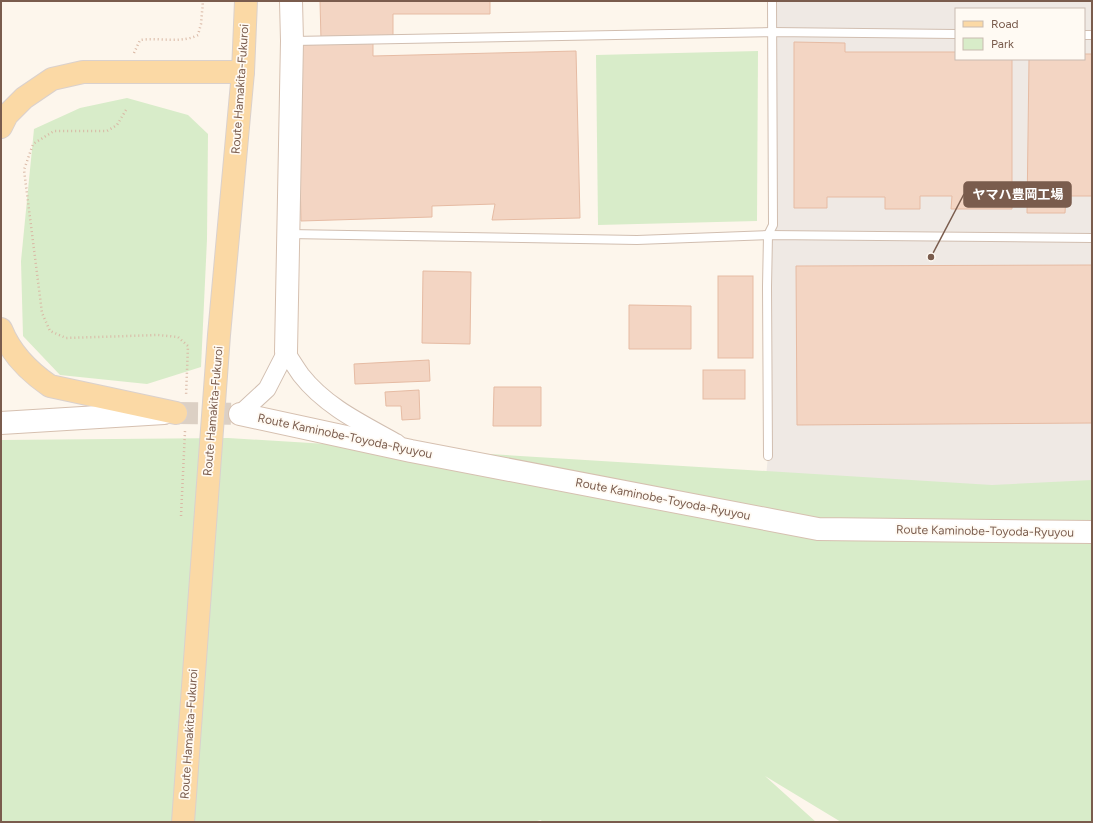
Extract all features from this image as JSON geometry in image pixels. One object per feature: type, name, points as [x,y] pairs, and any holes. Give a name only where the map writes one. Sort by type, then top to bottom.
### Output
[{"type":"main road","name":"Route Hamakita-Fukuroi","points":[[183,822],[204,518],[243,72],[246,1]]},
{"type":"main road","points":[[286,352],[292,41],[291,1]]},
{"type":"main road","points":[[1,127],[7,115],[24,98],[52,79],[83,72],[243,72]]},
{"type":"main road","points":[[1,329],[7,343],[19,360],[32,374],[50,386],[182,412]]},
{"type":"main road","points":[[1,423],[182,412]]},
{"type":"main road","name":"Route Kaminobe-Toyoda-Ryuyou","points":[[240,414],[411,451],[818,528],[1092,532]]},
{"type":"street","points":[[240,414],[267,389],[286,352],[302,376],[344,414],[411,451]]},
{"type":"lane","points":[[768,456],[768,235],[773,225],[772,1]]},
{"type":"lane","points":[[292,41],[772,32],[955,34]]},
{"type":"lane","points":[[289,234],[637,240],[768,235],[1092,238]]},
{"type":"path","points":[[131,57],[140,40],[153,38],[187,40],[198,34],[202,24],[203,1]]},
{"type":"path","points":[[126,110],[117,126],[107,131],[54,131],[33,144],[24,170],[42,313],[50,331],[66,338],[158,335],[178,338],[188,346],[182,412],[181,516]]},
{"type":"shaded area","points":[[772,1],[1092,1],[1092,541],[762,518],[768,456]]},
{"type":"green space","points":[[758,51],[757,221],[598,225],[596,55]]},
{"type":"green space","points":[[127,98],[188,115],[208,134],[207,239],[201,367],[147,384],[60,375],[23,336],[21,261],[34,129],[80,108]]},
{"type":"green space","points":[[228,438],[992,485],[1092,480],[1092,822],[841,822],[765,776],[816,822],[542,822],[541,820],[533,822],[1,822],[1,440]]},
{"type":"building","points":[[320,1],[490,1],[490,14],[393,14],[393,39],[321,40]]},
{"type":"building","points":[[794,42],[845,43],[845,52],[955,52],[955,60],[1012,60],[1012,209],[951,209],[952,196],[920,196],[920,209],[885,209],[885,197],[827,197],[827,208],[794,208]]},
{"type":"building","points":[[373,43],[373,56],[576,51],[580,218],[492,220],[495,204],[432,206],[432,217],[301,221],[297,45]]},
{"type":"building","points":[[1085,54],[1092,54],[1092,196],[1066,196],[1065,213],[1027,213],[1029,60],[1085,60]]},
{"type":"building","points":[[1092,265],[1092,423],[797,425],[796,266]]},
{"type":"building","points":[[423,271],[471,272],[470,344],[422,343]]},
{"type":"building","points":[[718,276],[753,276],[753,358],[718,358]]},
{"type":"building","points":[[629,305],[691,306],[691,349],[629,349]]},
{"type":"building","points":[[429,360],[430,381],[355,384],[354,364]]},
{"type":"building","points":[[703,370],[745,370],[745,399],[703,399]]},
{"type":"building","points":[[494,387],[541,387],[541,426],[493,426]]},
{"type":"building","points":[[419,390],[420,419],[402,420],[401,406],[386,406],[385,392]]},
{"type":"tunnel","points":[[176,413],[240,414]]},
{"type":"place","name":"ヤマハ豊岡工場","points":[[931,257]]}]
